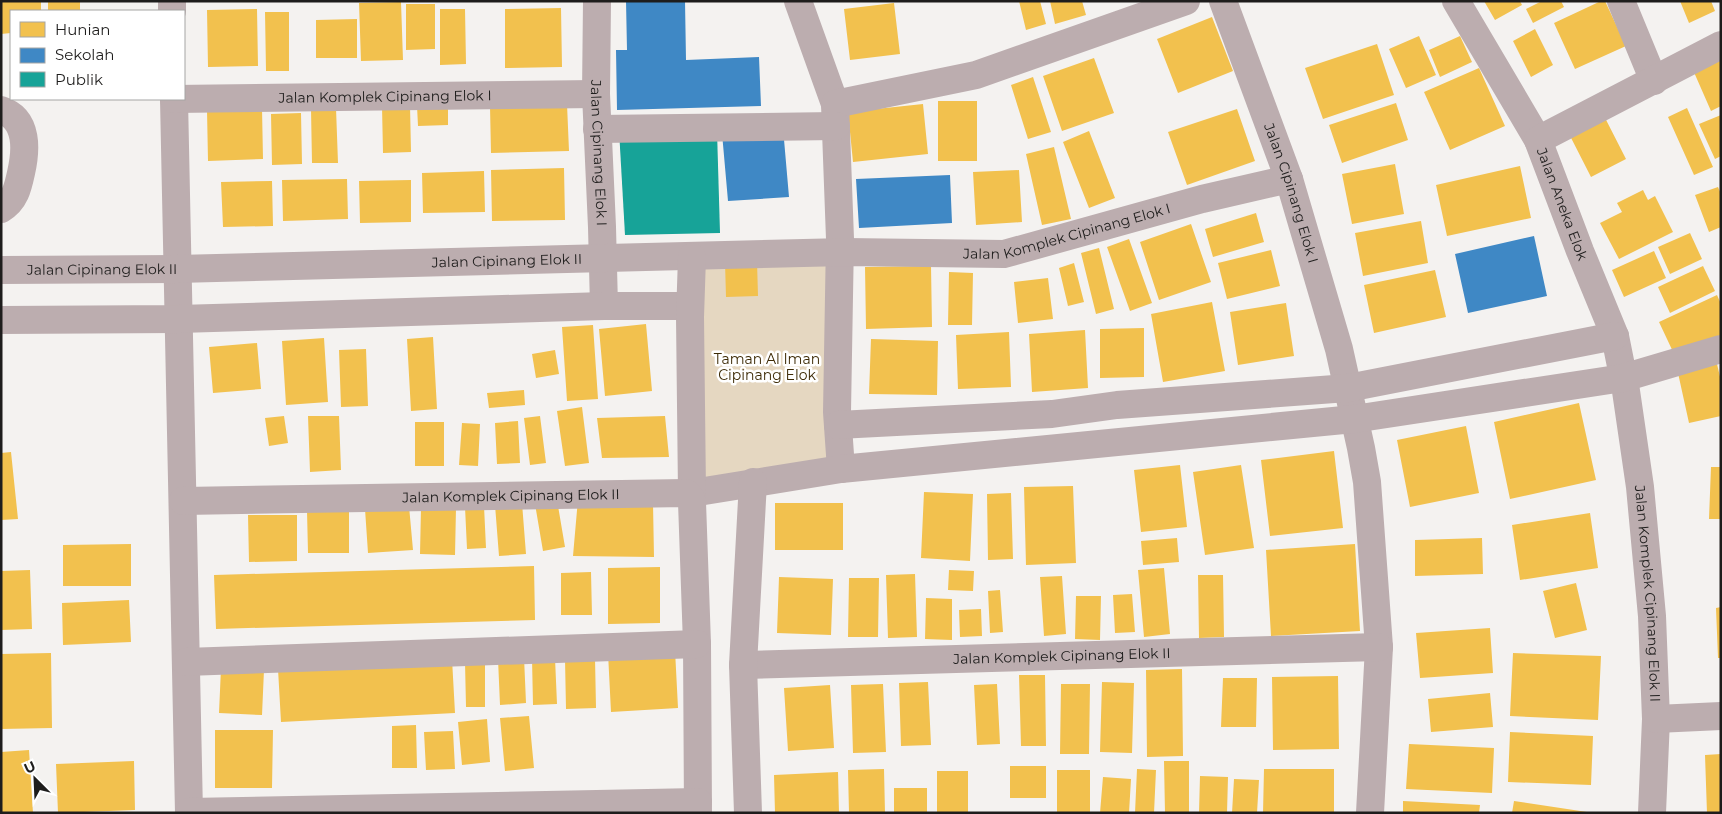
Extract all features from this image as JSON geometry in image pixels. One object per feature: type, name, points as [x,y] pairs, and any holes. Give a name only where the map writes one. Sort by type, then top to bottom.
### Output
[{"type":"street","name":"Jalan Cipinang Elok I","points":[[597,1],[596,94],[604,306]]},
{"type":"street","points":[[798,1],[836,115],[840,252],[838,425],[841,470]]},
{"type":"street","points":[[598,129],[836,115],[976,74],[1186,1]]},
{"type":"street","name":"Jalan Cipinang Elok I","points":[[1223,1],[1289,179],[1339,349],[1348,388]]},
{"type":"street","points":[[1456,1],[1538,140]]},
{"type":"street","points":[[1621,1],[1654,81]]},
{"type":"street","name":"Jalan Aneka Elok","points":[[1624,378],[1615,336],[1538,140],[1721,45]]},
{"type":"street","name":"Jalan Komplek Cipinang Elok I","points":[[185,99],[596,94]]},
{"type":"street","name":"Jalan Komplek Cipinang Elok I","points":[[174,100],[179,319]]},
{"type":"street","points":[[1,110],[8,112],[18,122],[25,138],[25,153],[16,193],[6,207],[1,209]]},
{"type":"street","name":"Jalan Komplek Cipinang Elok I","points":[[840,252],[1004,254],[1202,199],[1289,179]]},
{"type":"street","name":"Jalan Cipinang Elok II","points":[[1,270],[178,269],[840,252]]},
{"type":"street","points":[[179,319],[189,813],[698,807],[697,644],[691,495],[690,306],[692,257]]},
{"type":"street","points":[[1,320],[179,319],[604,306],[690,306]]},
{"type":"street","points":[[838,425],[1052,414],[1117,405],[1348,388],[1615,336]]},
{"type":"street","name":"Jalan Komplek Cipinang Elok II","points":[[183,501],[691,495],[753,482],[841,470],[1354,419],[1624,378],[1721,349]]},
{"type":"street","name":"Jalan Komplek Cipinang Elok II","points":[[1624,378],[1642,514],[1652,616],[1656,719],[1652,813]]},
{"type":"street","points":[[1348,388],[1366,482],[1379,647],[1370,813]]},
{"type":"street","points":[[748,813],[743,665],[753,482]]},
{"type":"street","points":[[186,662],[697,644]]},
{"type":"street","name":"Jalan Komplek Cipinang Elok II","points":[[743,665],[1379,647]]},
{"type":"street","points":[[1656,719],[1721,716]]},
{"type":"green space","name":"Taman Al Iman Cipinang Elok","points":[[840,257],[837,470],[696,485],[696,263]]},
{"type":"building: Hunian","points":[[1,1],[41,1],[41,10],[10,10],[10,33],[1,34]]},
{"type":"building: Hunian","points":[[48,1],[80,1],[80,10],[48,10]]},
{"type":"building: Hunian","points":[[1019,1],[1040,1],[1046,24],[1026,30]]},
{"type":"building: Hunian","points":[[1050,1],[1082,1],[1086,15],[1055,24]]},
{"type":"building: Hunian","points":[[1484,1],[1520,1],[1522,5],[1495,20]]},
{"type":"building: Hunian","points":[[1542,1],[1561,1],[1564,7],[1533,23],[1526,9]]},
{"type":"building: Hunian","points":[[1601,1],[1605,1],[1626,46],[1575,69],[1554,23]]},
{"type":"building: Hunian","points":[[1680,1],[1711,1],[1715,11],[1689,23]]},
{"type":"building: Hunian","points":[[401,2],[403,60],[361,61],[359,3]]},
{"type":"building: Hunian","points":[[894,3],[900,54],[850,60],[844,9]]},
{"type":"building: Hunian","points":[[406,4],[435,4],[435,49],[406,50]]},
{"type":"building: Hunian","points":[[561,8],[562,67],[505,68],[505,9]]},
{"type":"building: Hunian","points":[[257,9],[258,66],[208,67],[207,10]]},
{"type":"building: Hunian","points":[[440,9],[465,9],[466,64],[440,65]]},
{"type":"building: Hunian","points":[[265,12],[289,12],[289,71],[266,71]]},
{"type":"building: Hunian","points":[[1212,17],[1233,71],[1178,93],[1157,39]]},
{"type":"building: Hunian","points":[[357,19],[357,58],[316,58],[316,20]]},
{"type":"building: Hunian","points":[[1535,29],[1553,65],[1531,77],[1513,41]]},
{"type":"building: Hunian","points":[[1419,36],[1436,75],[1406,88],[1389,49]]},
{"type":"building: Hunian","points":[[1460,36],[1472,62],[1440,77],[1429,50]]},
{"type":"building: Hunian","points":[[1377,44],[1394,95],[1323,119],[1305,68]]},
{"type":"building: Hunian","points":[[1721,57],[1721,106],[1711,111],[1693,70]]},
{"type":"building: Hunian","points":[[1094,58],[1114,113],[1062,131],[1043,76]]},
{"type":"building: Hunian","points":[[1479,68],[1505,126],[1450,150],[1424,92]]},
{"type":"building: Hunian","points":[[1033,77],[1051,132],[1028,139],[1011,85]]},
{"type":"building: Hunian","points":[[938,101],[977,101],[977,161],[938,161]]},
{"type":"building: Hunian","points":[[1396,103],[1408,140],[1342,163],[1329,125]]},
{"type":"building: Hunian","points":[[567,104],[569,151],[491,153],[490,106]]},
{"type":"building: Hunian","points":[[923,104],[928,154],[853,162],[848,112]]},
{"type":"building: Hunian","points":[[410,105],[411,152],[383,153],[382,106]]},
{"type":"building: Hunian","points":[[448,105],[448,125],[418,126],[417,106]]},
{"type":"building: Hunian","points":[[262,108],[263,159],[208,161],[207,110]]},
{"type":"building: Hunian","points":[[336,108],[338,163],[312,163],[311,109]]},
{"type":"building: Hunian","points":[[1687,108],[1713,167],[1694,175],[1668,117]]},
{"type":"building: Hunian","points":[[1237,109],[1255,161],[1187,185],[1168,132]]},
{"type":"building: Hunian","points":[[1601,110],[1626,159],[1591,177],[1566,128]]},
{"type":"building: Hunian","points":[[301,113],[302,164],[272,165],[271,114]]},
{"type":"building: Hunian","points":[[1721,115],[1721,156],[1715,159],[1699,124]]},
{"type":"building: Hunian","points":[[1089,131],[1115,198],[1089,208],[1063,142]]},
{"type":"building: Hunian","points":[[1054,147],[1071,219],[1042,225],[1026,154]]},
{"type":"building: Hunian","points":[[1395,164],[1404,214],[1352,224],[1342,174]]},
{"type":"building: Hunian","points":[[1520,166],[1531,218],[1447,236],[1436,185]]},
{"type":"building: Hunian","points":[[564,168],[565,220],[492,221],[491,170]]},
{"type":"building: Hunian","points":[[1019,170],[1022,222],[976,225],[973,172]]},
{"type":"building: Hunian","points":[[484,171],[485,212],[423,213],[422,173]]},
{"type":"building: Hunian","points":[[347,179],[348,219],[283,221],[282,180]]},
{"type":"building: Hunian","points":[[411,180],[411,222],[360,223],[359,181]]},
{"type":"building: Hunian","points":[[272,181],[273,226],[223,227],[221,182]]},
{"type":"building: Hunian","points":[[1718,187],[1721,194],[1721,227],[1709,232],[1695,195]]},
{"type":"building: Hunian","points":[[1643,190],[1648,200],[1655,196],[1673,232],[1619,259],[1600,223],[1622,212],[1617,203]]},
{"type":"building: Hunian","points":[[1256,213],[1264,242],[1213,257],[1205,229]]},
{"type":"building: Hunian","points":[[1421,221],[1428,263],[1363,276],[1355,233]]},
{"type":"building: Hunian","points":[[1191,224],[1211,282],[1159,300],[1140,242]]},
{"type":"building: Hunian","points":[[1690,233],[1702,259],[1670,274],[1658,247]]},
{"type":"building: Hunian","points":[[1129,239],[1152,303],[1130,311],[1107,247]]},
{"type":"building: Hunian","points":[[1099,248],[1114,309],[1096,314],[1081,253]]},
{"type":"building: Hunian","points":[[1271,250],[1280,286],[1227,299],[1218,263]]},
{"type":"building: Hunian","points":[[1654,251],[1666,278],[1624,297],[1612,270]]},
{"type":"building: Hunian","points":[[757,261],[758,296],[726,297],[725,262]]},
{"type":"building: Hunian","points":[[1074,263],[1084,302],[1068,306],[1059,268]]},
{"type":"building: Hunian","points":[[931,266],[932,327],[866,329],[865,267]]},
{"type":"building: Hunian","points":[[1703,266],[1715,291],[1670,313],[1658,287]]},
{"type":"building: Hunian","points":[[1435,270],[1446,317],[1374,333],[1364,285]]},
{"type":"building: Hunian","points":[[949,272],[973,273],[972,325],[948,325]]},
{"type":"building: Hunian","points":[[1048,278],[1053,319],[1018,323],[1014,282]]},
{"type":"building: Hunian","points":[[1717,295],[1721,304],[1721,336],[1675,356],[1659,322]]},
{"type":"building: Hunian","points":[[1212,302],[1225,371],[1163,382],[1151,314]]},
{"type":"building: Hunian","points":[[1286,303],[1294,356],[1238,365],[1230,312]]},
{"type":"building: Hunian","points":[[646,324],[652,391],[605,396],[599,329]]},
{"type":"building: Hunian","points":[[593,325],[598,399],[567,401],[562,327]]},
{"type":"building: Hunian","points":[[1144,328],[1144,377],[1100,378],[1100,329]]},
{"type":"building: Hunian","points":[[1085,330],[1088,388],[1032,392],[1029,334]]},
{"type":"building: Hunian","points":[[1009,332],[1011,387],[958,389],[956,335]]},
{"type":"building: Hunian","points":[[433,337],[437,409],[411,411],[407,339]]},
{"type":"building: Hunian","points":[[324,338],[328,402],[286,405],[282,341]]},
{"type":"building: Hunian","points":[[871,339],[938,341],[937,395],[869,394]]},
{"type":"building: Hunian","points":[[257,343],[261,389],[213,393],[209,347]]},
{"type":"building: Hunian","points":[[366,349],[368,406],[341,407],[339,350]]},
{"type":"building: Hunian","points":[[555,350],[559,374],[536,378],[532,354]]},
{"type":"building: Hunian","points":[[1717,364],[1721,381],[1721,416],[1689,423],[1678,373]]},
{"type":"building: Hunian","points":[[524,390],[525,405],[489,408],[487,393]]},
{"type":"building: Hunian","points":[[1579,403],[1596,480],[1510,499],[1494,422]]},
{"type":"building: Hunian","points":[[582,407],[589,463],[565,466],[557,411]]},
{"type":"building: Hunian","points":[[284,416],[288,443],[269,446],[265,418]]},
{"type":"building: Hunian","points":[[308,416],[339,416],[341,470],[310,472]]},
{"type":"building: Hunian","points":[[540,416],[546,463],[530,465],[524,418]]},
{"type":"building: Hunian","points":[[665,416],[669,457],[602,458],[597,418]]},
{"type":"building: Hunian","points":[[518,421],[520,463],[497,464],[495,423]]},
{"type":"building: Hunian","points":[[415,422],[444,422],[444,466],[415,466]]},
{"type":"building: Hunian","points":[[462,423],[480,424],[478,466],[459,465]]},
{"type":"building: Hunian","points":[[1466,426],[1479,493],[1410,507],[1397,440]]},
{"type":"building: Hunian","points":[[1334,451],[1343,528],[1270,536],[1261,460]]},
{"type":"building: Hunian","points":[[11,452],[18,519],[1,520],[1,453]]},
{"type":"building: Hunian","points":[[1180,465],[1187,527],[1141,532],[1134,470]]},
{"type":"building: Hunian","points":[[1241,465],[1254,548],[1205,555],[1193,472]]},
{"type":"building: Hunian","points":[[1711,467],[1721,467],[1721,519],[1709,519]]},
{"type":"building: Hunian","points":[[1073,486],[1076,563],[1026,565],[1024,487]]},
{"type":"building: Hunian","points":[[924,492],[973,494],[970,561],[921,558]]},
{"type":"building: Hunian","points":[[1011,493],[1013,559],[988,560],[987,494]]},
{"type":"building: Hunian","points":[[578,499],[653,503],[654,557],[573,556]]},
{"type":"building: Hunian","points":[[557,500],[565,547],[543,551],[535,504]]},
{"type":"building: Hunian","points":[[522,503],[526,554],[499,556],[495,505]]},
{"type":"building: Hunian","points":[[775,503],[843,503],[843,550],[775,550]]},
{"type":"building: Hunian","points":[[409,506],[413,550],[368,553],[365,509]]},
{"type":"building: Hunian","points":[[484,506],[486,548],[467,549],[465,507]]},
{"type":"building: Hunian","points":[[421,508],[456,508],[455,555],[420,554]]},
{"type":"building: Hunian","points":[[307,511],[349,511],[349,553],[308,553]]},
{"type":"building: Hunian","points":[[1590,513],[1598,568],[1520,580],[1512,525]]},
{"type":"building: Hunian","points":[[248,515],[297,515],[297,561],[249,562]]},
{"type":"building: Hunian","points":[[1177,538],[1179,562],[1143,565],[1141,541]]},
{"type":"building: Hunian","points":[[1482,538],[1483,574],[1415,576],[1415,540]]},
{"type":"building: Hunian","points":[[131,544],[131,586],[63,586],[63,545]]},
{"type":"building: Hunian","points":[[1355,544],[1360,631],[1271,636],[1266,550]]},
{"type":"building: Hunian","points":[[534,566],[535,620],[216,629],[214,575]]},
{"type":"building: Hunian","points":[[660,567],[660,623],[608,624],[608,568]]},
{"type":"building: Hunian","points":[[1164,568],[1170,634],[1144,637],[1138,570]]},
{"type":"building: Hunian","points":[[30,570],[32,629],[1,630],[1,571]]},
{"type":"building: Hunian","points":[[949,570],[974,571],[973,591],[948,590]]},
{"type":"building: Hunian","points":[[591,572],[592,615],[561,615],[561,573]]},
{"type":"building: Hunian","points":[[915,574],[917,637],[888,638],[886,575]]},
{"type":"building: Hunian","points":[[1198,575],[1223,575],[1224,637],[1199,638]]},
{"type":"building: Hunian","points":[[1062,576],[1066,634],[1044,636],[1040,577]]},
{"type":"building: Hunian","points":[[779,577],[833,579],[831,635],[777,633]]},
{"type":"building: Hunian","points":[[849,578],[879,578],[878,637],[848,637]]},
{"type":"building: Hunian","points":[[1576,583],[1587,630],[1555,638],[1543,591]]},
{"type":"building: Hunian","points":[[1000,590],[1003,632],[990,633],[988,591]]},
{"type":"building: Hunian","points":[[1132,594],[1135,632],[1115,633],[1113,595]]},
{"type":"building: Hunian","points":[[1076,596],[1101,596],[1100,640],[1075,639]]},
{"type":"building: Hunian","points":[[926,598],[952,599],[952,640],[925,639]]},
{"type":"building: Hunian","points":[[129,600],[131,642],[63,645],[62,603]]},
{"type":"building: Hunian","points":[[1721,607],[1721,658],[1718,658],[1716,608]]},
{"type":"building: Hunian","points":[[981,609],[982,636],[960,637],[959,610]]},
{"type":"building: Hunian","points":[[1490,628],[1493,673],[1420,678],[1416,633]]},
{"type":"building: Hunian","points":[[675,650],[678,708],[611,712],[608,653]]},
{"type":"building: Hunian","points":[[51,653],[52,728],[1,729],[1,654]]},
{"type":"building: Hunian","points":[[1513,653],[1601,656],[1598,720],[1510,716]]},
{"type":"building: Hunian","points":[[524,657],[526,703],[500,705],[498,659]]},
{"type":"building: Hunian","points":[[532,658],[555,658],[557,704],[533,705]]},
{"type":"building: Hunian","points":[[595,658],[596,708],[566,709],[565,659]]},
{"type":"building: Hunian","points":[[452,659],[455,713],[281,722],[278,669]]},
{"type":"building: Hunian","points":[[485,661],[485,707],[466,707],[465,662]]},
{"type":"building: Hunian","points":[[221,668],[264,670],[262,715],[219,713]]},
{"type":"building: Hunian","points":[[1182,669],[1183,756],[1147,757],[1146,670]]},
{"type":"building: Hunian","points":[[1019,675],[1045,675],[1046,746],[1021,746]]},
{"type":"building: Hunian","points":[[1338,676],[1339,749],[1273,750],[1272,677]]},
{"type":"building: Hunian","points":[[1223,678],[1257,678],[1256,727],[1221,727]]},
{"type":"building: Hunian","points":[[928,682],[931,745],[901,746],[899,683]]},
{"type":"building: Hunian","points":[[1102,682],[1134,683],[1132,753],[1100,752]]},
{"type":"building: Hunian","points":[[883,684],[886,752],[853,753],[851,685]]},
{"type":"building: Hunian","points":[[997,684],[1000,744],[977,745],[974,685]]},
{"type":"building: Hunian","points":[[1061,684],[1090,684],[1089,754],[1060,754]]},
{"type":"building: Hunian","points":[[830,685],[834,748],[788,751],[784,688]]},
{"type":"building: Hunian","points":[[1490,693],[1493,727],[1431,732],[1428,699]]},
{"type":"building: Hunian","points":[[529,716],[534,768],[505,771],[500,718]]},
{"type":"building: Hunian","points":[[487,719],[490,762],[462,765],[458,722]]},
{"type":"building: Hunian","points":[[416,725],[417,768],[392,768],[392,726]]},
{"type":"building: Hunian","points":[[215,730],[273,730],[272,788],[215,788]]},
{"type":"building: Hunian","points":[[453,731],[455,769],[426,770],[424,732]]},
{"type":"building: Hunian","points":[[1510,732],[1593,736],[1591,785],[1508,782]]},
{"type":"building: Hunian","points":[[1409,744],[1494,748],[1492,793],[1406,789]]},
{"type":"building: Hunian","points":[[29,750],[33,813],[1,813],[1,752]]},
{"type":"building: Hunian","points":[[1721,754],[1721,813],[1707,813],[1705,755]]},
{"type":"building: Hunian","points":[[134,761],[135,810],[58,813],[56,764]]},
{"type":"building: Hunian","points":[[1164,761],[1189,761],[1189,813],[1165,813]]},
{"type":"building: Hunian","points":[[1010,766],[1046,766],[1046,798],[1010,798]]},
{"type":"building: Hunian","points":[[884,769],[885,813],[849,813],[848,770]]},
{"type":"building: Hunian","points":[[1137,769],[1156,770],[1154,813],[1135,813]]},
{"type":"building: Hunian","points":[[1264,769],[1334,769],[1334,813],[1263,813]]},
{"type":"building: Hunian","points":[[1057,770],[1090,770],[1090,813],[1057,813]]},
{"type":"building: Hunian","points":[[937,771],[968,771],[968,813],[937,813]]},
{"type":"building: Hunian","points":[[838,772],[839,813],[775,813],[774,775]]},
{"type":"building: Hunian","points":[[1200,776],[1228,777],[1227,813],[1199,813]]},
{"type":"building: Hunian","points":[[1103,777],[1131,779],[1129,813],[1100,813]]},
{"type":"building: Hunian","points":[[1234,779],[1259,780],[1257,813],[1232,813]]},
{"type":"building: Hunian","points":[[894,788],[927,788],[927,813],[894,813]]},
{"type":"building: Hunian","points":[[1403,801],[1480,805],[1479,813],[1403,813]]},
{"type":"building: Hunian","points":[[1514,801],[1587,812],[1587,813],[1512,813]]},
{"type":"building: Sekolah","points":[[626,1],[685,1],[686,60],[759,57],[761,106],[617,110],[616,50],[627,50]]},
{"type":"building: Sekolah","points":[[783,128],[789,197],[728,201],[722,133]]},
{"type":"building: Sekolah","points":[[950,175],[952,223],[859,228],[856,179]]},
{"type":"building: Sekolah","points":[[1534,236],[1547,296],[1468,313],[1455,254]]},
{"type":"building: Publik","points":[[619,130],[717,131],[720,233],[625,235]]}]
